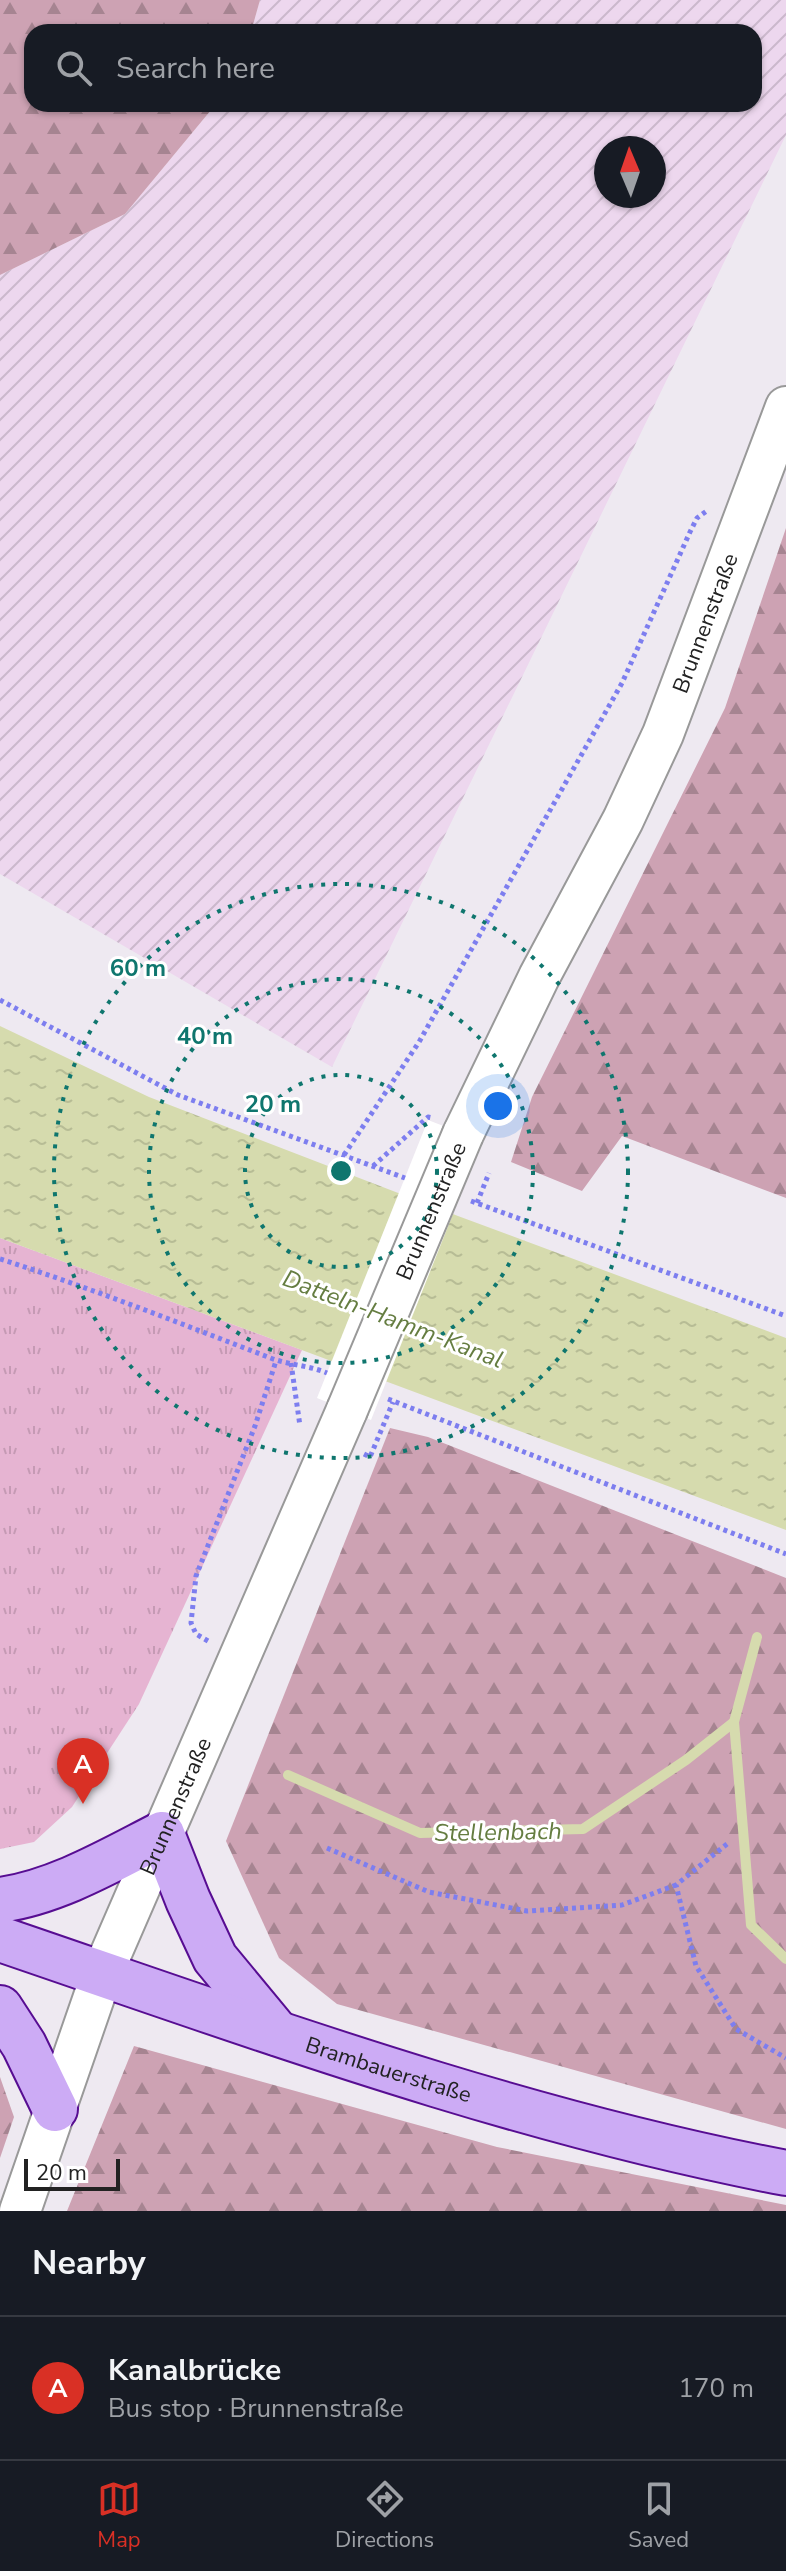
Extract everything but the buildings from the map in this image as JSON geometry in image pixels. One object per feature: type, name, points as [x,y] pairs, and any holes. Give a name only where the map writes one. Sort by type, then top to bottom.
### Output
[{"type":"main road","points":[[0,1900],[20,1898],[90,1871],[162,1834],[215,1958],[277,2033]]},
{"type":"main road","name":"Brambauerstraße","points":[[0,1939],[277,2033],[561,2120],[786,2173]]},
{"type":"main road","points":[[0,2008],[24,2045],[55,2109]]},
{"type":"street","name":"Brunnenstraße","points":[[20,2211],[102,1974],[356,1395],[446,1125],[532,990],[623,820],[663,734],[786,407]]},
{"type":"path","points":[[344,1155],[419,1042],[622,683],[697,518],[717,505],[748,512]]},
{"type":"path","points":[[0,1000],[178,1095],[418,1182]]},
{"type":"path","points":[[373,1166],[446,1125]]},
{"type":"path","points":[[462,1198],[786,1316]]},
{"type":"path","points":[[0,1259],[66,1280],[276,1361],[314,1367],[356,1395],[393,1402],[786,1554]]},
{"type":"path","points":[[240,1657],[196,1634],[191,1623],[192,1602],[196,1576],[255,1426],[276,1361]]},
{"type":"path","points":[[291,1363],[301,1427]]},
{"type":"path","points":[[370,1457],[393,1402]]},
{"type":"path","points":[[327,1848],[429,1892],[527,1911],[622,1905],[676,1885],[727,1844]]},
{"type":"path","points":[[676,1885],[696,1966],[736,2029],[786,2058]]},
{"type":"shaded area","points":[[260,0],[786,0],[786,135],[332,1067],[0,874],[0,275],[125,214],[209,112],[762,112],[762,24],[253,24]]},
{"type":"green space","points":[[0,0],[260,0],[253,24],[24,24],[24,112],[209,112],[125,214],[0,275]]},
{"type":"green space","points":[[786,528],[786,1198],[622,1136],[582,1191],[511,1162],[532,1097],[725,708]]},
{"type":"green space","points":[[0,1238],[302,1350],[139,1704],[72,1807],[34,1842],[0,1849]]},
{"type":"green space","points":[[390,1428],[428,1437],[786,1578],[786,2129],[337,2004],[279,1958],[226,1841]]},
{"type":"green space","points":[[134,2046],[497,2147],[786,2205],[786,2211],[67,2211]]},
{"type":"green space","points":[[0,2077],[14,2117],[0,2158]]},
{"type":"water","name":"Datteln-Hamm-Kanal","points":[[0,1026],[149,1097],[786,1338],[786,1530],[0,1238]]},
{"type":"pier","points":[[428,1120],[482,1141],[371,1420],[317,1398]]},
{"type":"waterway","points":[[757,1637],[734,1722],[751,1925],[786,1959]]},
{"type":"waterway","name":"Stellenbach","points":[[288,1775],[420,1833],[583,1829],[686,1760],[734,1722]]},
{"type":"place","name":"Kanalbrücke","points":[[83,1804]]}]
